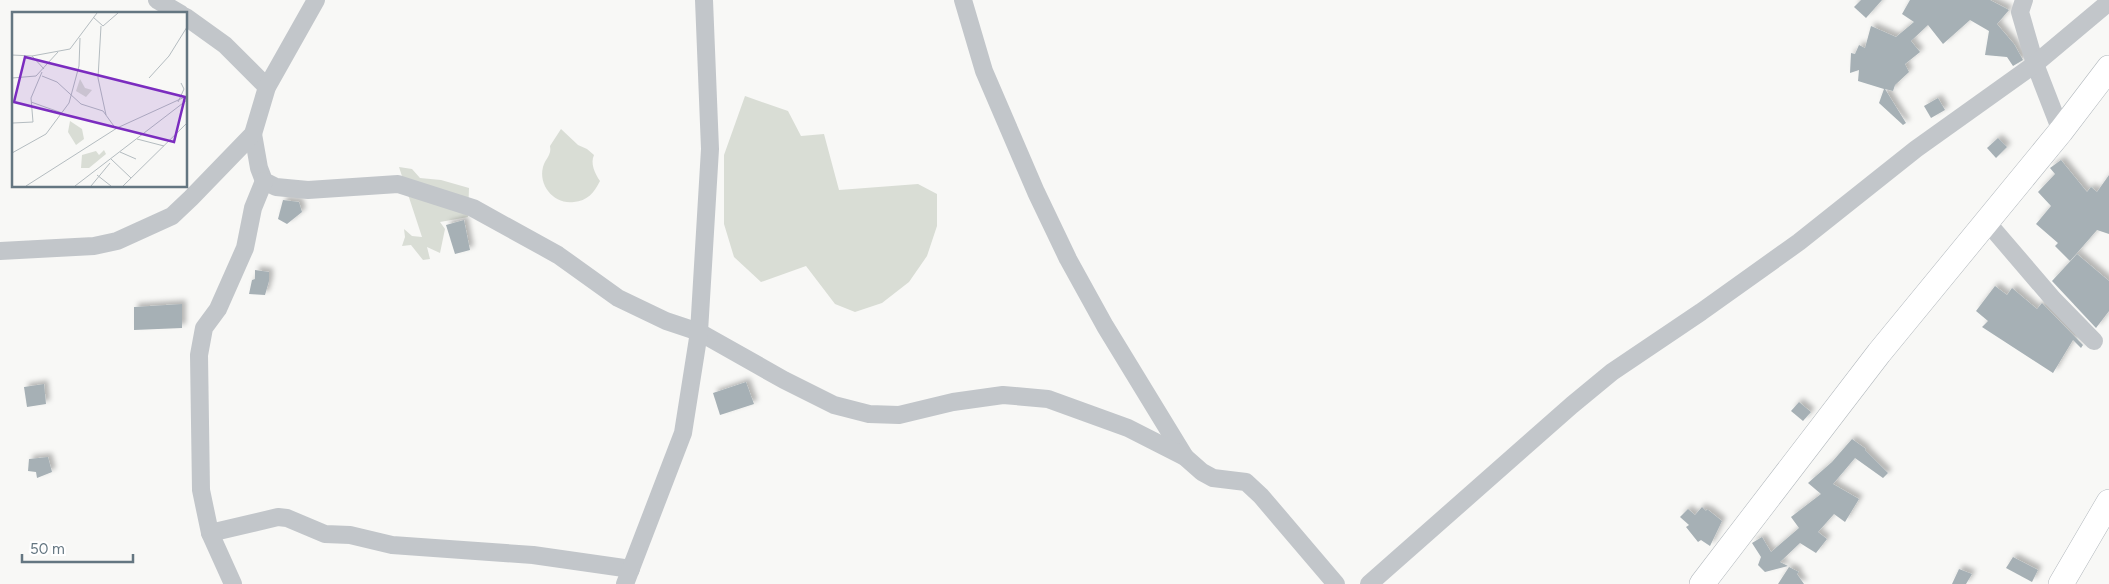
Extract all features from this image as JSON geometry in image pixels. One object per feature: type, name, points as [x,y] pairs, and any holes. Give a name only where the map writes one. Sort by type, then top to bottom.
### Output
[{"type":"street","points":[[157,0],[178,12]]},
{"type":"street","points":[[316,0],[267,87],[253,134],[259,168],[264,181],[276,187],[308,190],[398,184],[473,208],[558,254],[618,298],[666,321],[699,332],[784,380],[834,405],[869,414],[899,415],[953,402],[1004,395],[1048,399],[1128,428],[1185,457],[1202,472],[1213,478],[1246,482],[1261,496],[1336,584]]},
{"type":"street","points":[[210,533],[278,517],[287,518],[325,534],[350,534],[392,545],[532,555],[628,576],[683,433],[699,332],[710,149],[704,0]]},
{"type":"street","points":[[963,0],[984,70],[1036,192],[1068,259],[1105,326],[1185,457]]},
{"type":"street","points":[[2024,0],[2020,12],[2035,64],[2060,131]]},
{"type":"street","points":[[1369,584],[1612,372],[1701,312],[1799,242],[1916,149],[2035,64],[2109,2]]},
{"type":"street","points":[[188,18],[225,45],[267,87]]},
{"type":"street","points":[[1702,584],[1879,353],[1987,222],[2109,68]]},
{"type":"street","points":[[0,251],[94,246],[117,241],[172,216],[253,134]]},
{"type":"street","points":[[233,584],[210,533],[201,490],[199,355],[204,328],[218,309],[245,248],[253,208],[264,181]]},
{"type":"street","points":[[1987,222],[2053,299],[2094,341]]},
{"type":"street","points":[[2061,584],[2109,502]]},
{"type":"shaded area","points":[[745,96],[788,111],[801,136],[824,134],[839,190],[918,184],[937,194],[937,226],[927,256],[909,282],[882,303],[855,312],[835,304],[806,266],[761,282],[734,257],[724,224],[724,155]]},
{"type":"shaded area","points":[[561,129],[578,145],[594,155],[594,168],[600,181],[590,196],[583,200],[567,202],[560,200],[550,193],[543,181],[543,167],[549,154],[550,146]]},
{"type":"shaded area","points":[[399,167],[412,169],[420,178],[441,180],[469,188],[468,217],[440,222],[445,229],[440,253],[427,247],[430,259],[423,260],[411,245],[402,246],[405,237],[404,229],[412,236],[422,237]]},
{"type":"building","points":[[1861,0],[1882,0],[1866,18],[1854,7]]},
{"type":"building","points":[[1910,0],[1990,0],[2009,10],[1997,24],[2014,44],[2023,60],[2013,66],[2007,57],[1985,55],[1989,31],[1970,20],[1943,44],[1928,25],[1911,41],[1920,52],[1905,64],[1909,72],[1895,85],[1893,91],[1885,89],[1906,123],[1903,125],[1879,103],[1884,89],[1858,81],[1859,70],[1850,73],[1851,53],[1855,54],[1859,45],[1865,48],[1871,26],[1896,37],[1914,22],[1902,14]]},
{"type":"building","points":[[1938,98],[1945,110],[1931,118],[1924,106]]},
{"type":"building","points":[[1998,138],[2007,147],[1996,158],[1987,148]]},
{"type":"building","points":[[2061,160],[2087,192],[2091,187],[2097,192],[2109,175],[2109,234],[2097,230],[2070,261],[2055,246],[2058,243],[2036,224],[2051,206],[2038,192],[2055,174],[2050,168]]},
{"type":"building","points":[[283,200],[299,202],[302,212],[287,224],[278,219]]},
{"type":"building","points":[[464,220],[470,250],[455,254],[446,225]]},
{"type":"building","points":[[2077,254],[2109,281],[2109,311],[2096,328],[2052,281]]},
{"type":"building","points":[[255,270],[269,272],[269,281],[265,295],[249,294],[252,280],[255,279]]},
{"type":"building","points":[[1995,286],[2007,295],[2012,288],[2037,309],[2042,303],[2083,345],[2081,348],[2073,340],[2053,373],[1982,327],[1988,321],[1976,311]]},
{"type":"building","points":[[182,304],[182,328],[134,330],[134,307]]},
{"type":"building","points":[[746,382],[754,404],[720,415],[713,393]]},
{"type":"building","points":[[44,384],[46,404],[27,407],[24,387]]},
{"type":"building","points":[[1799,402],[1811,412],[1803,421],[1791,411]]},
{"type":"building","points":[[1852,439],[1866,449],[1888,473],[1883,478],[1855,458],[1833,484],[1859,499],[1845,522],[1834,514],[1818,532],[1827,539],[1816,553],[1800,543],[1780,562],[1788,566],[1765,572],[1758,565],[1761,557],[1752,543],[1762,537],[1771,552],[1799,528],[1791,517],[1821,494],[1808,483],[1832,462]]},
{"type":"building","points":[[48,457],[52,472],[37,478],[36,472],[28,471],[29,459]]},
{"type":"building","points":[[1702,507],[1722,521],[1710,546],[1701,540],[1698,542],[1686,527],[1689,525],[1680,517],[1688,509],[1695,515]]},
{"type":"building","points":[[2013,557],[2038,570],[2032,582],[2006,568]]},
{"type":"building","points":[[1789,567],[1799,572],[1797,574],[1804,584],[1778,584]]},
{"type":"building","points":[[1959,569],[1972,574],[1966,584],[1952,584]]}]
